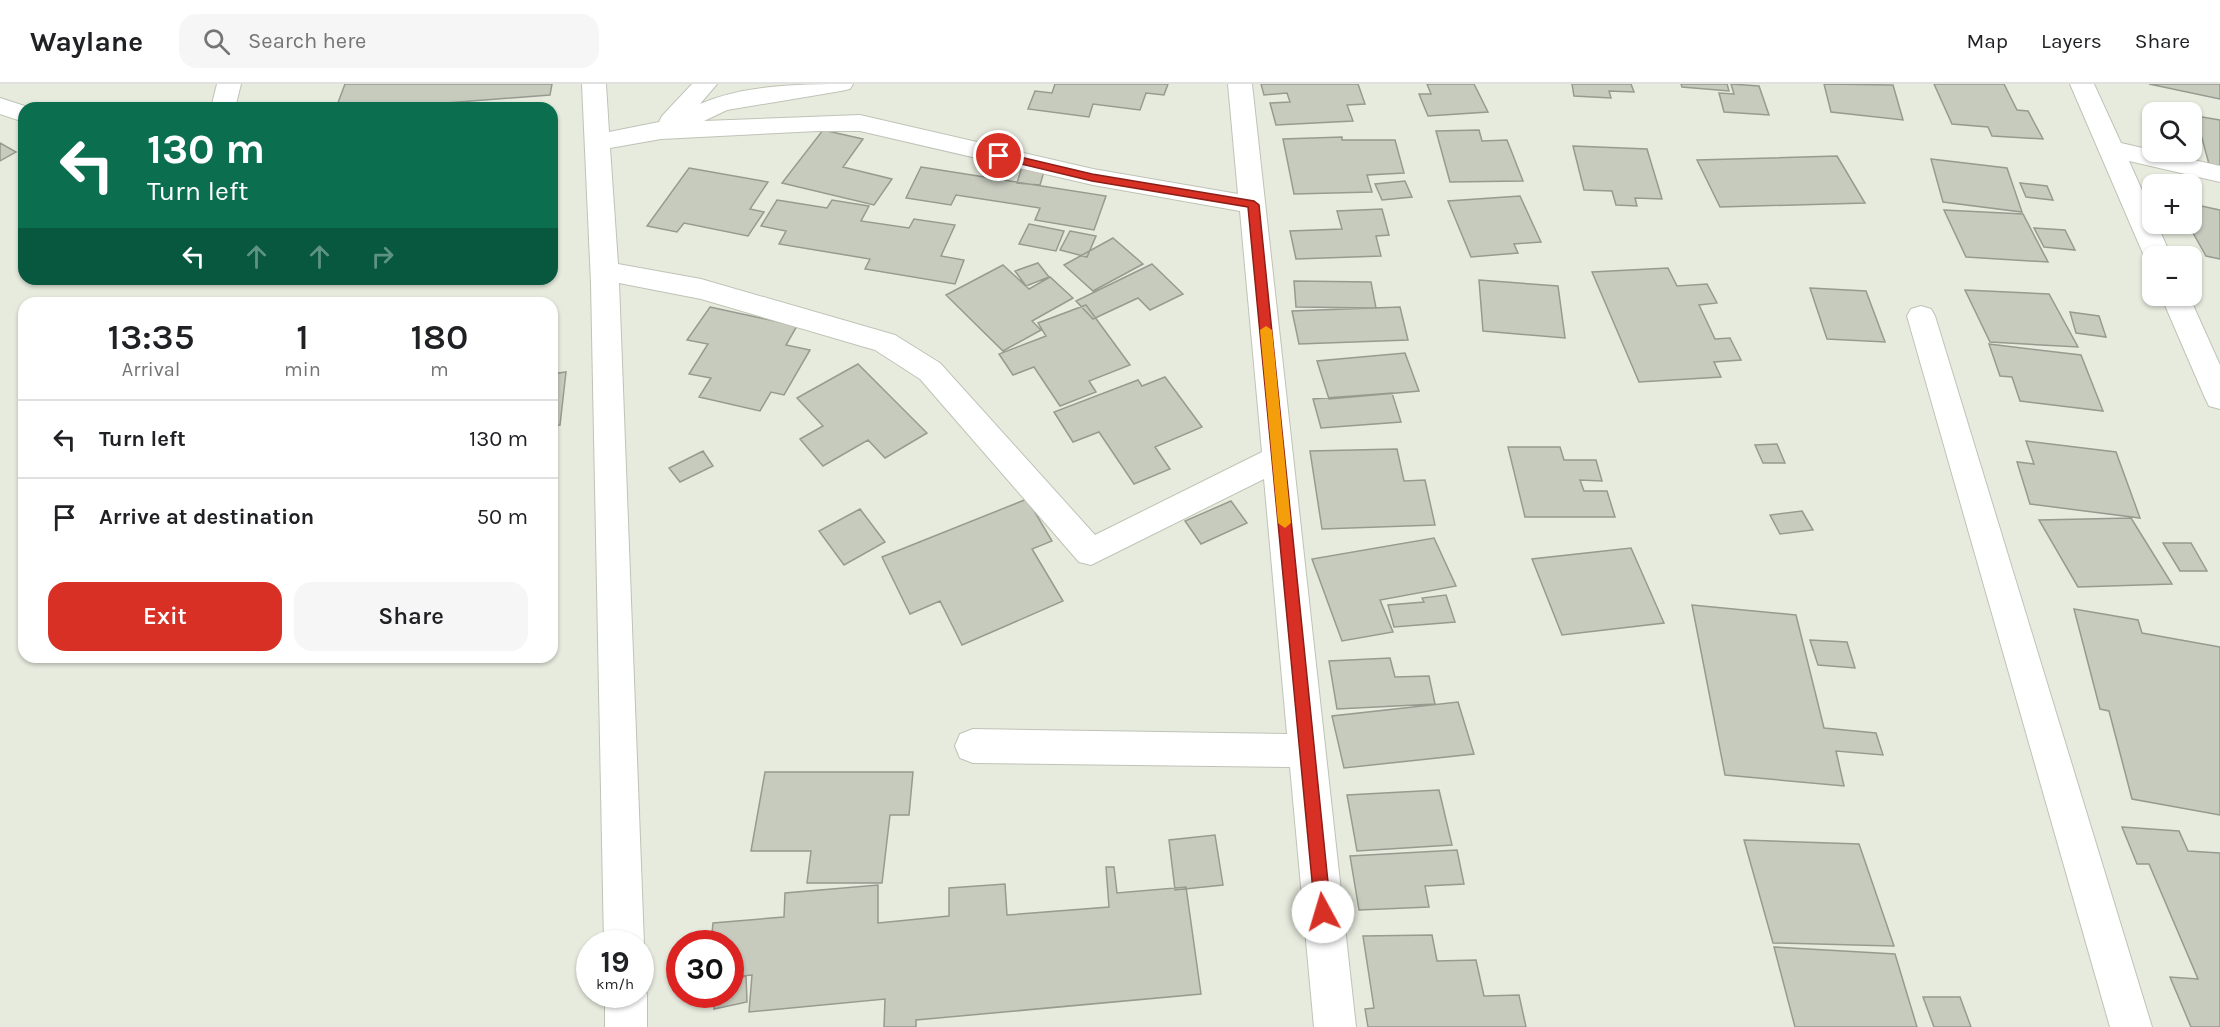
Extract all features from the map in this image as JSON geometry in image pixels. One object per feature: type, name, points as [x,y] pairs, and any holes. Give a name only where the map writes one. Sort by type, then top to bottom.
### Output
[{"type":"street","points":[[225,102],[230,84]]},
{"type":"street","points":[[594,84],[599,142],[604,271],[624,930]]},
{"type":"street","points":[[661,131],[705,84]]},
{"type":"street","points":[[661,131],[722,104],[841,84]]},
{"type":"street","points":[[1239,84],[1254,205],[1335,1027]]},
{"type":"street","points":[[2082,84],[2113,149],[2154,246]]},
{"type":"street","points":[[0,106],[18,112]]},
{"type":"street","points":[[599,142],[661,131],[860,123],[1092,177],[1254,205]]},
{"type":"street","points":[[2113,149],[2220,174]]},
{"type":"street","points":[[604,271],[702,289],[885,342],[930,370],[1091,552],[1278,458]]},
{"type":"street","points":[[2181,306],[2210,355],[2220,398]]},
{"type":"street","points":[[1922,316],[2131,1027]]},
{"type":"street","points":[[973,746],[1308,751]]},
{"type":"street","points":[[626,1008],[627,1027]]},
{"type":"building","points":[[345,84],[552,84],[550,95],[459,102],[338,102]]},
{"type":"building","points":[[1055,84],[1168,84],[1164,95],[1146,93],[1140,110],[1093,104],[1089,117],[1028,109],[1035,91],[1052,93]]},
{"type":"building","points":[[1261,84],[1358,84],[1365,104],[1347,105],[1353,121],[1276,125],[1270,103],[1290,102],[1287,93],[1264,95]]},
{"type":"building","points":[[1427,84],[1474,84],[1488,112],[1428,116],[1419,94],[1431,94]]},
{"type":"building","points":[[1572,84],[1631,84],[1634,92],[1609,91],[1611,98],[1574,96]]},
{"type":"building","points":[[1681,84],[1727,84],[1729,91],[1682,87]]},
{"type":"building","points":[[1731,84],[1759,86],[1769,115],[1724,112],[1719,93],[1734,94]]},
{"type":"building","points":[[1824,84],[1893,85],[1903,120],[1831,112]]},
{"type":"building","points":[[1934,84],[2004,84],[2017,110],[2028,111],[2043,139],[1992,136],[1988,127],[1952,124]]},
{"type":"building","points":[[2149,84],[2220,84],[2220,99]]},
{"type":"building","points":[[2202,117],[2220,120],[2220,166],[2209,164],[2202,138]]},
{"type":"building","points":[[823,130],[863,139],[843,167],[892,179],[874,205],[782,183]]},
{"type":"building","points":[[1479,130],[1482,141],[1507,140],[1523,181],[1450,182],[1436,131]]},
{"type":"building","points":[[1342,137],[1342,140],[1395,140],[1404,173],[1367,175],[1372,192],[1294,194],[1283,139]]},
{"type":"building","points":[[0,143],[16,152],[0,161]]},
{"type":"building","points":[[1573,146],[1647,149],[1662,199],[1635,198],[1637,206],[1616,205],[1612,191],[1584,190]]},
{"type":"building","points":[[1837,156],[1865,203],[1720,207],[1697,160]]},
{"type":"building","points":[[1931,159],[2007,168],[2022,212],[1943,202]]},
{"type":"building","points":[[1023,163],[1046,165],[1040,185],[1017,183]]},
{"type":"building","points":[[921,167],[1106,196],[1094,230],[1035,220],[1040,208],[956,195],[951,205],[906,198]]},
{"type":"building","points":[[689,168],[768,182],[750,209],[764,212],[748,236],[684,223],[677,232],[647,226]]},
{"type":"building","points":[[1405,181],[1412,197],[1382,200],[1375,184]]},
{"type":"building","points":[[2020,183],[2047,186],[2053,200],[2026,197]]},
{"type":"building","points":[[1520,196],[1541,242],[1514,244],[1518,253],[1471,257],[1448,201]]},
{"type":"building","points":[[777,200],[827,208],[832,200],[869,206],[861,221],[909,228],[914,219],[955,225],[941,256],[964,260],[955,284],[865,269],[870,259],[779,244],[786,231],[761,226]]},
{"type":"building","points":[[2202,206],[2220,210],[2220,259],[2206,256],[2194,234],[2202,234]]},
{"type":"building","points":[[1382,209],[1389,235],[1376,236],[1381,256],[1296,259],[1290,231],[1342,229],[1337,211]]},
{"type":"building","points":[[1944,210],[2023,214],[2048,262],[1966,257]]},
{"type":"building","points":[[1029,224],[1064,231],[1056,251],[1019,244]]},
{"type":"building","points":[[2034,228],[2065,230],[2075,250],[2044,247]]},
{"type":"building","points":[[1070,231],[1096,236],[1087,257],[1060,250]]},
{"type":"building","points":[[1113,238],[1143,264],[1093,291],[1064,265]]},
{"type":"building","points":[[1038,263],[1049,277],[1026,286],[1015,271]]},
{"type":"building","points":[[1152,264],[1183,294],[1150,310],[1138,298],[1093,319],[1076,301]]},
{"type":"building","points":[[1003,265],[1029,289],[1050,277],[1073,298],[1032,321],[1041,330],[1003,351],[946,295]]},
{"type":"building","points":[[1668,268],[1677,286],[1707,284],[1717,303],[1699,305],[1715,339],[1730,338],[1741,360],[1714,362],[1721,377],[1639,382],[1592,272]]},
{"type":"building","points":[[1479,280],[1558,286],[1565,338],[1483,331]]},
{"type":"building","points":[[1294,281],[1371,282],[1376,308],[1296,307]]},
{"type":"building","points":[[1810,288],[1866,291],[1885,342],[1827,339]]},
{"type":"building","points":[[1965,290],[2049,294],[2078,347],[1990,342]]},
{"type":"building","points":[[1086,305],[1130,365],[1089,381],[1096,392],[1060,406],[1034,367],[1013,375],[999,354],[1046,336],[1038,323]]},
{"type":"building","points":[[710,307],[797,326],[786,345],[810,350],[784,395],[771,392],[760,411],[699,397],[711,378],[689,374],[708,344],[687,340]]},
{"type":"building","points":[[1400,307],[1408,340],[1299,344],[1292,311]]},
{"type":"building","points":[[2070,312],[2099,316],[2106,337],[2076,333]]},
{"type":"building","points":[[1989,344],[2081,355],[2103,411],[2020,401],[2012,377],[2000,376]]},
{"type":"building","points":[[1405,353],[1419,391],[1329,399],[1317,361]]},
{"type":"building","points":[[858,364],[927,433],[885,458],[868,440],[823,466],[800,439],[823,426],[797,398]]},
{"type":"building","points":[[566,372],[560,425],[558,425],[558,373]]},
{"type":"building","points":[[1165,377],[1202,427],[1155,447],[1170,469],[1134,484],[1099,432],[1073,442],[1054,412],[1138,380],[1142,386]]},
{"type":"building","points":[[1392,393],[1401,422],[1321,428],[1313,399]]},
{"type":"building","points":[[2026,441],[2116,452],[2140,518],[2030,504],[2017,462],[2034,464]]},
{"type":"building","points":[[1777,444],[1785,463],[1763,463],[1755,445]]},
{"type":"building","points":[[1508,447],[1560,447],[1564,460],[1596,460],[1602,481],[1580,480],[1584,491],[1607,491],[1615,517],[1525,517]]},
{"type":"building","points":[[1397,449],[1404,481],[1425,480],[1435,525],[1322,529],[1310,451]]},
{"type":"building","points":[[703,451],[713,466],[680,482],[669,468]]},
{"type":"building","points":[[1027,499],[1052,541],[1032,549],[1063,601],[962,645],[940,601],[910,614],[882,557]]},
{"type":"building","points":[[1231,501],[1247,523],[1201,544],[1185,521]]},
{"type":"building","points":[[860,509],[885,542],[844,565],[819,531]]},
{"type":"building","points":[[1802,511],[1813,530],[1780,534],[1770,515]]},
{"type":"building","points":[[2131,518],[2172,584],[2078,587],[2039,520]]},
{"type":"building","points":[[1434,538],[1456,586],[1380,600],[1393,632],[1342,641],[1312,559]]},
{"type":"building","points":[[2163,543],[2191,543],[2207,571],[2180,571]]},
{"type":"building","points":[[1631,548],[1664,623],[1562,635],[1532,559]]},
{"type":"building","points":[[1446,595],[1455,622],[1394,627],[1388,605],[1424,602],[1422,598]]},
{"type":"building","points":[[1692,605],[1796,615],[1824,728],[1876,733],[1883,755],[1836,751],[1844,786],[1725,775]]},
{"type":"building","points":[[2074,609],[2138,620],[2142,633],[2220,647],[2220,815],[2132,799],[2109,711],[2100,709]]},
{"type":"building","points":[[1810,640],[1847,642],[1855,668],[1818,665]]},
{"type":"building","points":[[1390,658],[1395,677],[1429,676],[1435,704],[1337,709],[1329,661]]},
{"type":"building","points":[[1458,702],[1474,754],[1344,768],[1332,716]]},
{"type":"building","points":[[765,772],[913,772],[909,815],[890,815],[882,883],[807,883],[811,851],[751,851]]},
{"type":"building","points":[[1439,790],[1452,845],[1357,851],[1347,795]]},
{"type":"building","points":[[2122,827],[2179,831],[2188,851],[2220,853],[2220,1027],[2191,1027],[2170,977],[2198,979],[2149,864],[2137,864]]},
{"type":"building","points":[[1215,835],[1223,885],[1175,890],[1169,840]]},
{"type":"building","points":[[1744,840],[1859,844],[1894,946],[1773,943]]},
{"type":"building","points":[[1457,850],[1464,884],[1425,886],[1429,907],[1359,910],[1350,856]]},
{"type":"building","points":[[1106,867],[1114,867],[1117,893],[1186,887],[1201,994],[916,1020],[916,1027],[884,1027],[885,999],[749,1012],[752,975],[744,976],[744,930],[712,930],[713,923],[784,917],[785,893],[878,885],[878,923],[949,916],[949,888],[1005,884],[1007,915],[1109,907]]},
{"type":"building","points":[[1432,935],[1437,961],[1476,960],[1484,996],[1519,995],[1526,1027],[1368,1027],[1365,1009],[1374,1008],[1363,936]]},
{"type":"building","points":[[1774,947],[1895,954],[1917,1027],[1795,1027]]},
{"type":"building","points":[[744,976],[746,976],[747,1002],[744,1003]]},
{"type":"building","points":[[1923,997],[1960,997],[1971,1027],[1934,1027]]},
{"type":"slow traffic","points":[[1266,330],[1285,523]]},
{"type":"route","points":[[999,156],[1092,177],[1254,205],[1323,912]]}]
